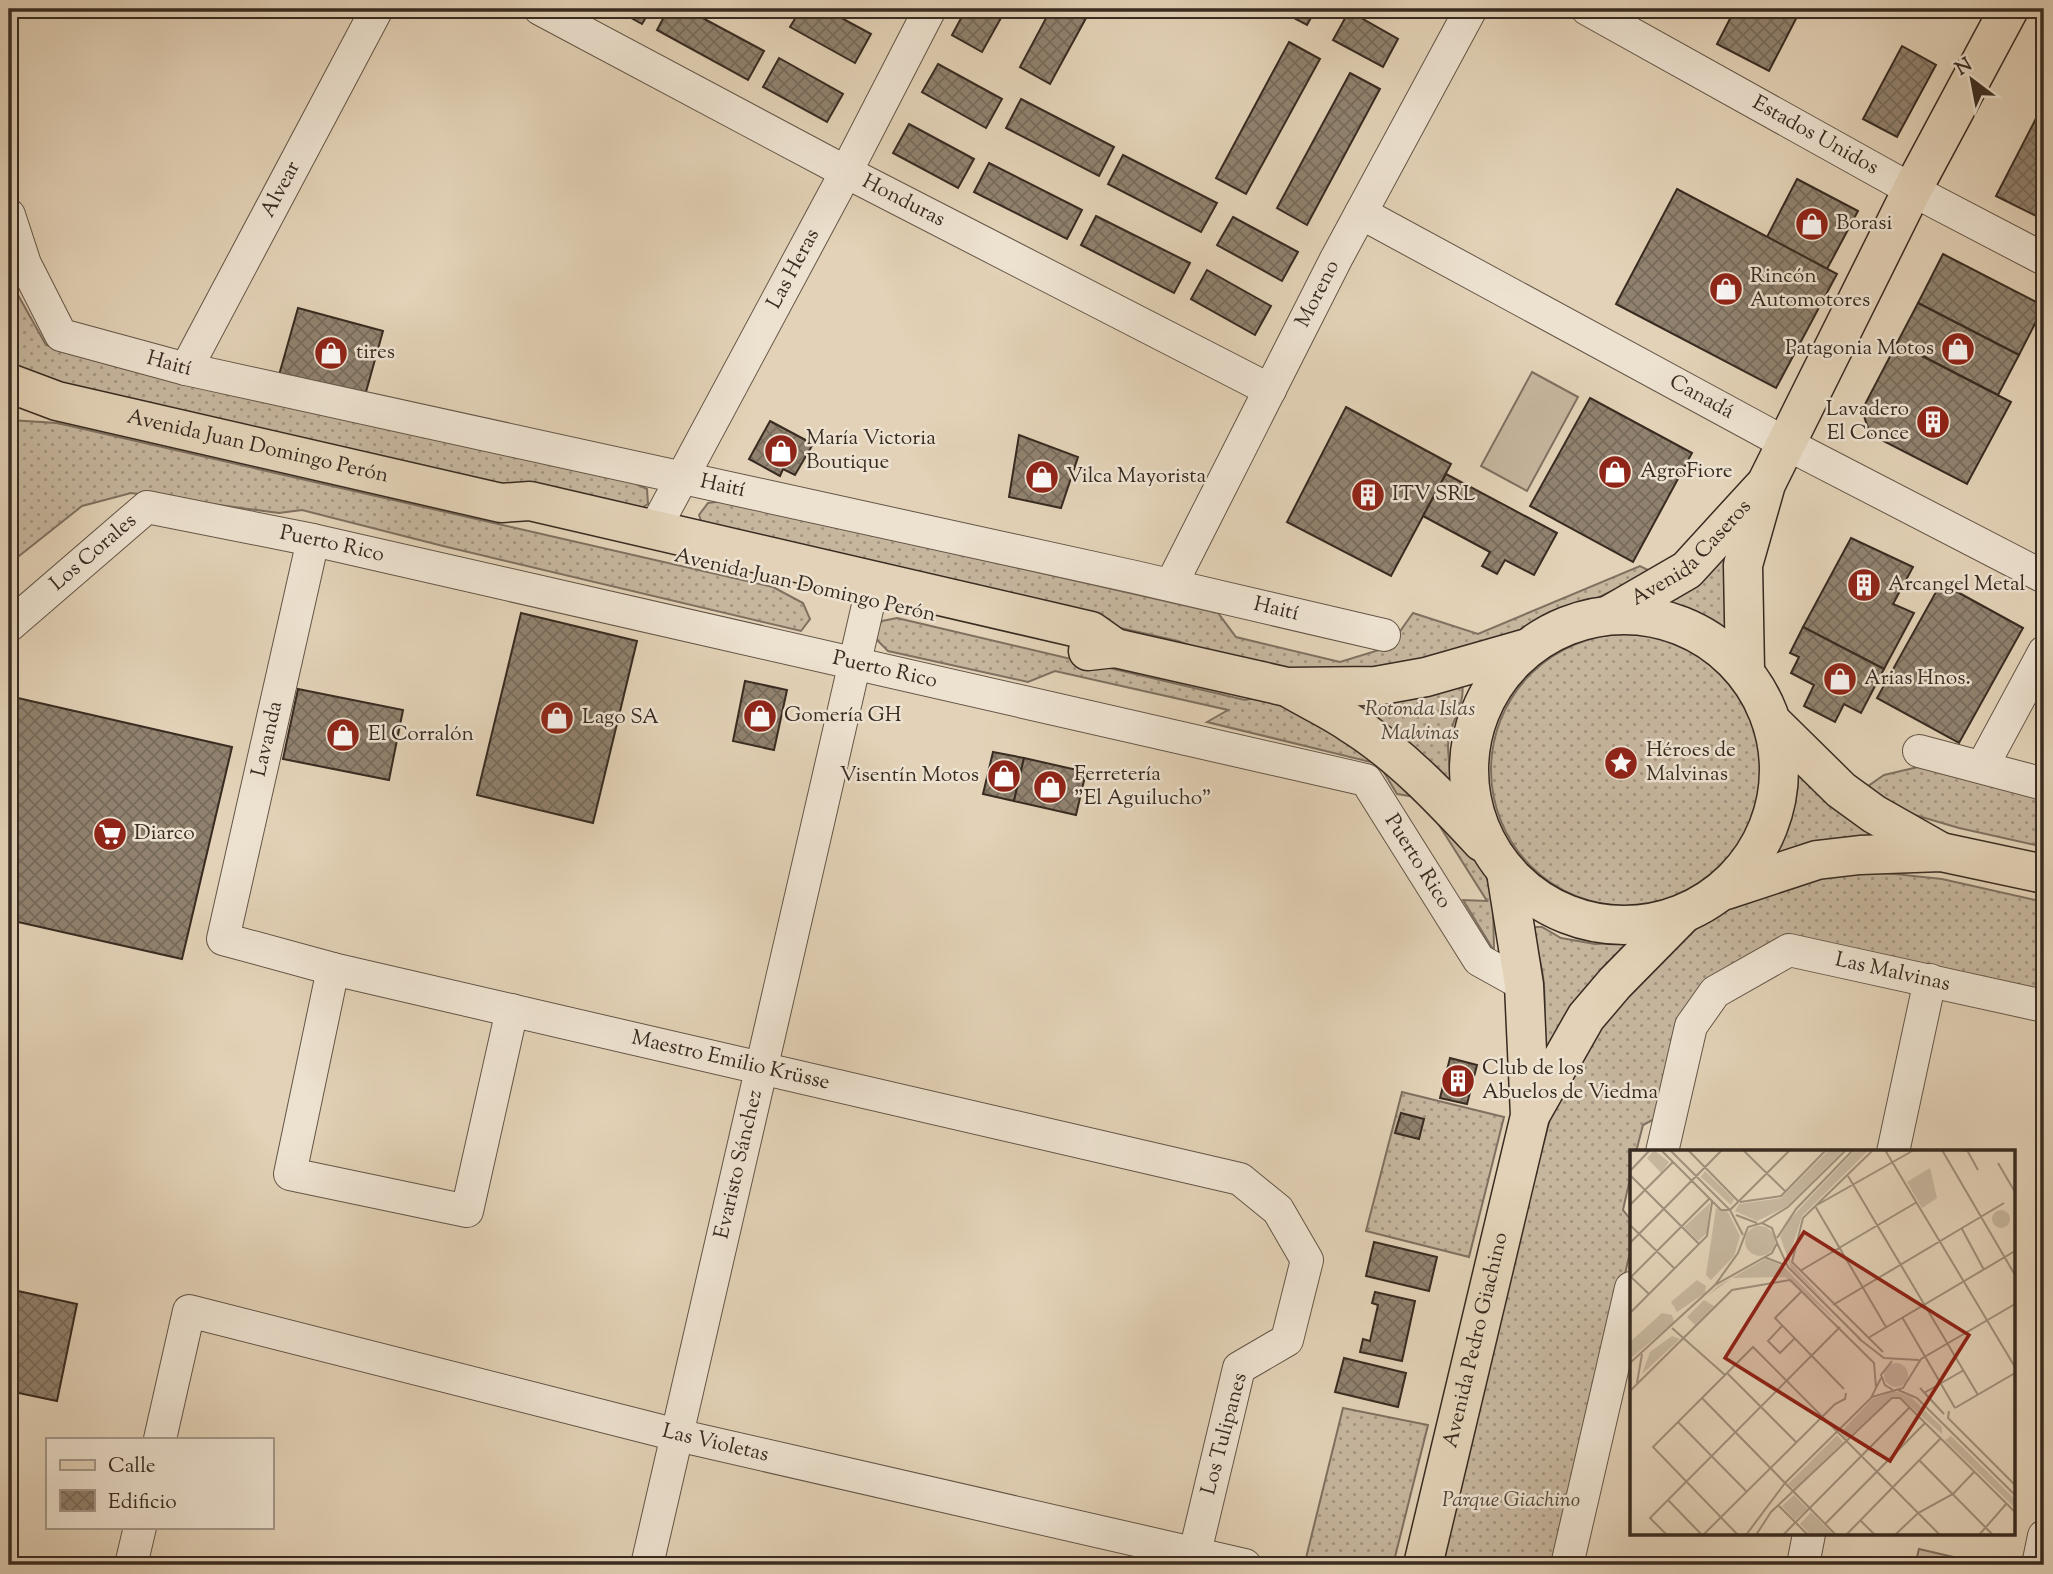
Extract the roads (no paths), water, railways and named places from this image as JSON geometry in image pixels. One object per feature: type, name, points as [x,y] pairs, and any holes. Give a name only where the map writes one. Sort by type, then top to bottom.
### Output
[{"type":"main road","name":"Avenida Caseros","points":[[1745,670],[1743,565],[1766,484],[1912,190],[2010,9]]},
{"type":"main road","name":"Avenida Juan Domingo Perón","points":[[9,383],[57,401],[501,503],[530,501],[1091,631],[1115,648]]},
{"type":"main road","name":"Avenida Juan Domingo Perón","points":[[9,403],[57,401]]},
{"type":"main road","name":"Avenida Caseros","points":[[1611,614],[1687,570],[1766,484]]},
{"type":"main road","name":"Avenida Juan Domingo Perón","points":[[501,503],[524,521],[1085,651],[1115,648],[1287,687],[1376,686],[1426,677],[1524,649]]},
{"type":"main road","points":[[1941,852],[1874,814],[1841,790],[1775,725],[1745,670],[1710,639],[1661,620],[1611,614],[1565,627],[1524,649],[1487,695],[1471,741],[1472,796],[1498,860],[1530,893],[1583,922],[1627,925],[1681,916],[1726,890],[1817,860],[1860,855],[1941,852],[2044,874]]},
{"type":"main road","name":"Avenida Juan Domingo Perón","points":[[1287,687],[1352,723],[1393,756],[1433,790],[1498,860]]},
{"type":"main road","points":[[1726,890],[1759,847],[1776,803],[1780,755],[1775,725]]},
{"type":"main road","name":"Avenida Pedro Giachino","points":[[1423,1565],[1530,1116],[1524,985],[1498,860]]},
{"type":"main road","name":"Avenida Pedro Giachino","points":[[1530,1116],[1586,1017],[1615,983],[1681,916]]},
{"type":"street","name":"Alvear","points":[[186,369],[377,9]]},
{"type":"street","name":"Honduras","points":[[540,9],[846,173],[1270,390]]},
{"type":"street","name":"Las Heras","points":[[654,530],[846,173],[930,9]]},
{"type":"street","name":"Moreno","points":[[1171,585],[1361,213],[1471,9]]},
{"type":"street","name":"Estados Unidos","points":[[1587,9],[1912,190],[2044,259]]},
{"type":"street","name":"Canadá","points":[[1361,213],[1785,443],[2044,577]]},
{"type":"street","name":"Haití","points":[[9,215],[25,264],[61,335],[186,369],[1171,585],[1384,635]]},
{"type":"street","name":"Puerto Rico","points":[[147,507],[313,540],[1366,780],[1479,960],[1524,985]]},
{"type":"street","name":"Los Corales","points":[[9,626],[147,507]]},
{"type":"street","name":"Lavanda","points":[[223,939],[313,540]]},
{"type":"street","name":"Evaristo Sánchez","points":[[647,1565],[869,601]]},
{"type":"street","points":[[1982,768],[2044,652]]},
{"type":"street","points":[[1919,751],[2044,783]]},
{"type":"street","name":"Maestro Emilio Krüsse","points":[[223,939],[333,970],[1240,1179],[1278,1210]]},
{"type":"street","name":"Las Malvinas","points":[[1662,1150],[1691,1026],[1715,992],[1789,950],[2044,1006]]},
{"type":"street","points":[[333,970],[290,1174],[467,1212],[512,1010]]},
{"type":"street","points":[[1893,1150],[1930,980]]},
{"type":"street","name":"Los Tulipanes","points":[[1194,1559],[1239,1368],[1287,1340],[1307,1259],[1278,1210]]},
{"type":"street","points":[[1567,1565],[1630,1292]]},
{"type":"street","name":"Las Violetas","points":[[160,1438],[189,1311],[677,1435],[1194,1559],[1245,1565]]},
{"type":"street","points":[[131,1565],[140,1528]]},
{"type":"street","points":[[1802,1565],[1809,1536]]},
{"type":"street","points":[[2038,1565],[2044,1536]]},
{"type":"place","name":"Borasi","points":[[1812,224]]},
{"type":"place","name":"Rincón Automotores","points":[[1726,289]]},
{"type":"place","name":"Patagonia Motos","points":[[1958,349]]},
{"type":"place","name":"tires","points":[[331,353]]},
{"type":"place","name":"Lavadero El Conce","points":[[1933,422]]},
{"type":"place","name":"María Victoria Boutique","points":[[781,451]]},
{"type":"place","name":"AgroFiore","points":[[1615,472]]},
{"type":"place","name":"Vilca Mayorista","points":[[1042,477]]},
{"type":"place","name":"ITV SRL","points":[[1368,495]]},
{"type":"place","name":"Arcangel Metal","points":[[1864,585]]},
{"type":"place","name":"Arias Hnos.","points":[[1840,679]]},
{"type":"place","name":"Gomería GH","points":[[760,716]]},
{"type":"place","name":"Lago SA","points":[[557,718]]},
{"type":"place","name":"El Corralón","points":[[343,735]]},
{"type":"place","name":"Héroes de Malvinas","points":[[1621,763]]},
{"type":"place","name":"Visentín Motos","points":[[1004,776]]},
{"type":"place","name":"Ferretería \"El Aguilucho\"","points":[[1050,787]]},
{"type":"place","name":"Diarco","points":[[110,834]]},
{"type":"place","name":"Club de los Abuelos de Viedma","points":[[1458,1081]]},
{"type":"park label","name":"Rotonda Islas Malvinas","points":[[1420,722]]},
{"type":"park label","name":"Parque Giachino","points":[[1511,1501]]}]
